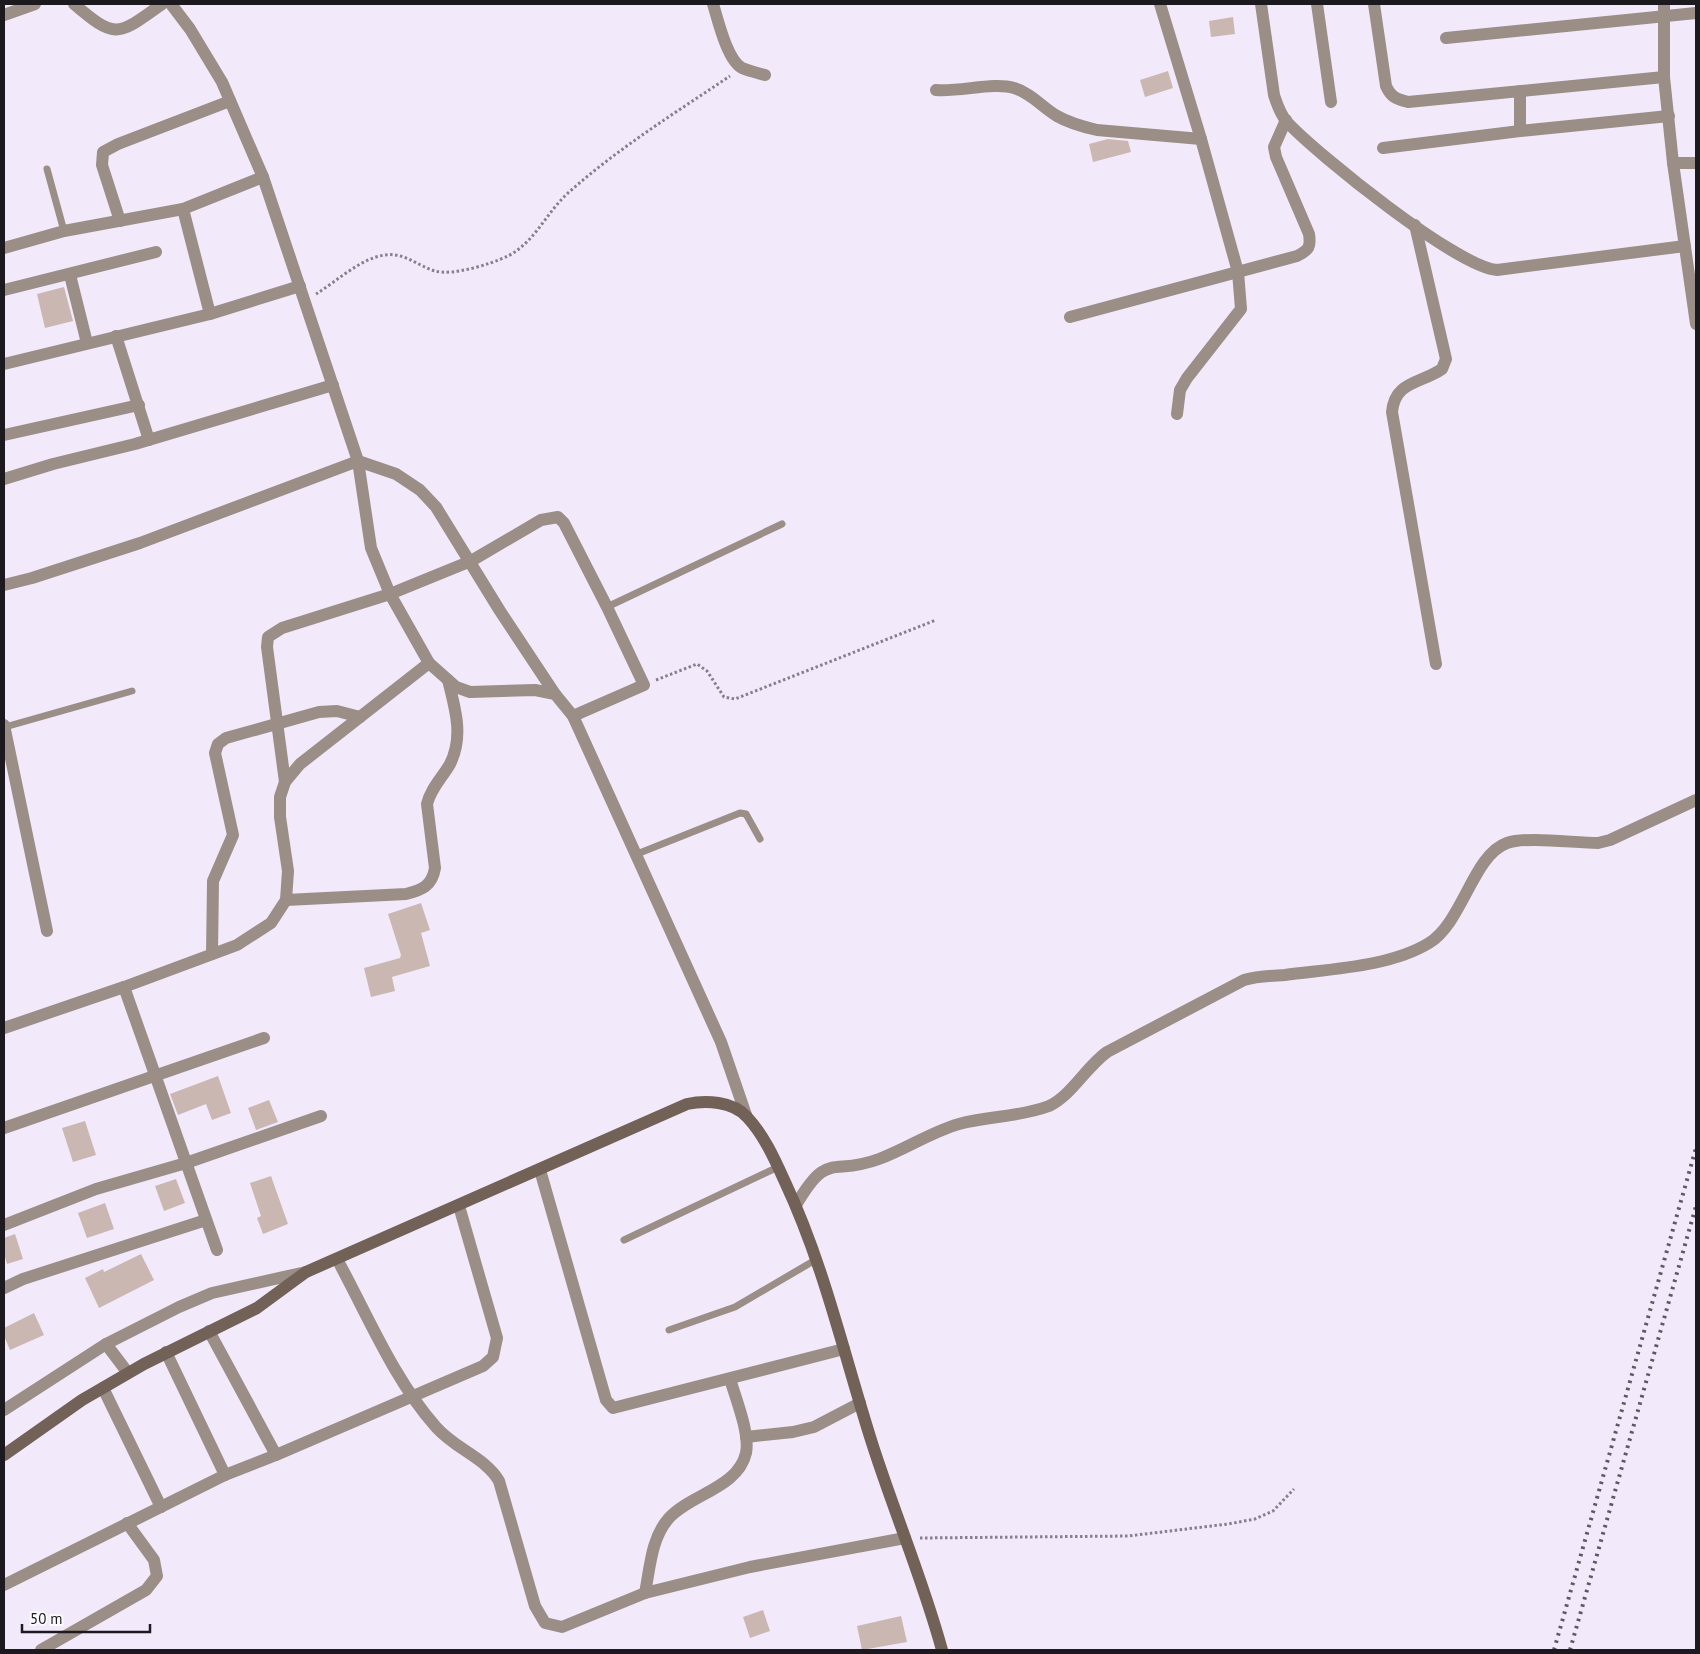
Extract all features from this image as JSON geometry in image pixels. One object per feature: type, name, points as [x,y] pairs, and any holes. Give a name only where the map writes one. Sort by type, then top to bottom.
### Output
[{"type":"street","points":[[4,15],[35,4]]},
{"type":"street","points":[[74,4],[100,26],[121,30],[132,25],[162,4]]},
{"type":"street","points":[[171,4],[206,56],[230,101],[263,177],[358,461],[371,548],[390,594],[429,663],[456,686],[470,692],[535,690],[555,694]]},
{"type":"street","points":[[715,4],[730,53],[742,68],[765,75]]},
{"type":"street","points":[[1160,4],[1201,139],[1238,272],[1241,309],[1186,378],[1180,390],[1177,414]]},
{"type":"street","points":[[1261,4],[1274,95],[1278,107],[1286,120],[1326,159],[1415,225],[1469,260],[1488,269],[1497,270],[1685,246]]},
{"type":"street","points":[[1317,4],[1331,102]]},
{"type":"street","points":[[1374,4],[1386,86],[1391,95],[1408,102],[1664,77]]},
{"type":"street","points":[[1665,10],[1664,77],[1673,163],[1685,246],[1692,271],[1696,324]]},
{"type":"street","points":[[1446,38],[1665,10],[1696,13]]},
{"type":"street","points":[[936,90],[953,91],[994,86],[1014,88],[1028,95],[1057,116],[1097,130],[1201,139]]},
{"type":"street","points":[[1520,91],[1520,131]]},
{"type":"street","points":[[120,221],[102,165],[103,152],[118,144],[230,101]]},
{"type":"street","points":[[1383,148],[1520,131],[1669,116]]},
{"type":"street","points":[[1070,317],[1307,252],[1310,246],[1309,234],[1276,157],[1274,147],[1286,120]]},
{"type":"street","points":[[1673,163],[1696,162]]},
{"type":"street","points":[[4,248],[64,231],[183,209],[263,177]]},
{"type":"street","points":[[183,209],[210,314]]},
{"type":"street","points":[[1415,225],[1446,359],[1442,370],[1398,391],[1393,401],[1392,412],[1436,664]]},
{"type":"street","points":[[4,290],[156,252]]},
{"type":"street","points":[[70,275],[87,343]]},
{"type":"street","points":[[4,364],[210,314],[300,286]]},
{"type":"street","points":[[116,336],[149,440]]},
{"type":"street","points":[[4,480],[149,440],[333,385]]},
{"type":"street","points":[[4,435],[139,405]]},
{"type":"street","points":[[4,585],[32,578],[140,542],[358,461],[396,474],[420,490],[436,507],[471,561],[500,612],[555,694],[573,716],[721,1042],[746,1115],[771,1151],[796,1205],[817,1259],[860,1403],[942,1650]]},
{"type":"street","points":[[285,782],[267,647],[268,637],[282,628],[390,594],[471,561],[541,520],[558,517],[564,523],[607,607],[644,685],[573,716]]},
{"type":"street","points":[[4,1028],[238,945],[271,923],[286,900],[288,871],[280,818],[280,797],[285,782],[300,764],[429,663]]},
{"type":"street","points":[[286,900],[358,898],[406,894],[421,890],[428,885],[433,878],[435,868],[426,804],[429,793],[449,764],[456,749],[458,730],[448,680]]},
{"type":"street","points":[[212,954],[213,882],[216,870],[233,835],[215,753],[218,744],[226,738],[319,712],[337,711],[360,717]]},
{"type":"street","points":[[4,726],[47,931]]},
{"type":"street","points":[[796,1205],[816,1175],[831,1166],[878,1160],[960,1124],[1023,1113],[1051,1105],[1064,1096],[1095,1060],[1107,1052],[1244,980],[1261,975],[1282,975],[1372,963],[1408,953],[1429,943],[1454,917],[1484,863],[1496,850],[1507,843],[1521,841],[1598,843],[1610,840],[1696,800]]},
{"type":"street","points":[[124,987],[217,1250]]},
{"type":"street","points":[[4,1128],[264,1038]]},
{"type":"street","points":[[4,1410],[106,1344],[179,1307],[212,1293],[306,1272],[687,1104],[708,1102],[724,1104],[746,1115]]},
{"type":"street","points":[[4,1224],[96,1189],[186,1162],[321,1116]]},
{"type":"street","points":[[540,1170],[609,1405],[619,1408],[844,1349]]},
{"type":"street","points":[[4,1585],[225,1475],[276,1456],[483,1366],[493,1357],[497,1338],[459,1206]]},
{"type":"street","points":[[4,1288],[24,1279],[206,1220]]},
{"type":"street","points":[[337,1259],[411,1396],[449,1440],[493,1471],[499,1481],[535,1606],[545,1623],[562,1627],[645,1594],[750,1567],[905,1538]]},
{"type":"street","points":[[4,1455],[103,1388],[166,1352],[257,1308],[306,1272]]},
{"type":"street","points":[[208,1331],[276,1456]]},
{"type":"street","points":[[106,1344],[128,1373]]},
{"type":"street","points":[[166,1352],[225,1475]]},
{"type":"street","points":[[645,1594],[658,1535],[669,1518],[688,1501],[729,1479],[740,1468],[746,1452],[746,1437],[730,1379]]},
{"type":"street","points":[[103,1388],[161,1507]]},
{"type":"street","points":[[746,1437],[793,1432],[814,1427],[860,1403]]},
{"type":"street","points":[[41,1650],[146,1590],[154,1582],[157,1576],[154,1560],[127,1523]]},
{"type":"lane","points":[[47,170],[64,231]]},
{"type":"lane","points":[[607,607],[782,524]]},
{"type":"lane","points":[[4,726],[132,691]]},
{"type":"lane","points":[[636,854],[740,813],[746,814],[760,838]]},
{"type":"lane","points":[[624,1240],[778,1167]]},
{"type":"lane","points":[[669,1330],[735,1307],[817,1259]]},
{"type":"path","points":[[305,301],[361,265],[386,254],[398,254],[434,270],[446,272],[460,271],[507,256],[532,238],[566,194],[636,140],[742,68]]},
{"type":"path","points":[[644,685],[697,664],[708,670],[724,697],[735,699],[936,620]]},
{"type":"path","points":[[905,1538],[1128,1536],[1228,1524],[1255,1519],[1273,1511],[1294,1488]]},
{"type":"building","points":[[1233,17],[1235,34],[1211,37],[1209,21]]},
{"type":"building","points":[[1168,71],[1173,88],[1145,97],[1140,80]]},
{"type":"building","points":[[1108,139],[1128,141],[1131,152],[1093,162],[1089,144]]},
{"type":"building","points":[[64,287],[73,321],[45,328],[37,294]]},
{"type":"building","points":[[421,903],[430,930],[421,933],[430,966],[392,977],[395,991],[371,997],[364,968],[400,958],[401,955],[388,914]]},
{"type":"building","points":[[218,1076],[231,1113],[212,1120],[206,1104],[178,1115],[170,1094]]},
{"type":"building","points":[[269,1100],[278,1122],[256,1130],[248,1108]]},
{"type":"building","points":[[85,1121],[96,1155],[73,1162],[62,1128]]},
{"type":"building","points":[[271,1176],[288,1224],[263,1234],[257,1218],[261,1216],[250,1183]]},
{"type":"building","points":[[176,1179],[185,1203],[164,1211],[155,1186]]},
{"type":"building","points":[[105,1203],[114,1229],[87,1238],[78,1213]]},
{"type":"building","points":[[15,1234],[23,1259],[7,1264],[4,1254],[4,1238]]},
{"type":"building","points":[[141,1254],[154,1280],[99,1308],[85,1278],[103,1269],[104,1272]]},
{"type":"building","points":[[34,1313],[44,1335],[10,1350],[4,1336],[4,1328]]},
{"type":"building","points":[[763,1610],[770,1631],[750,1638],[743,1617]]},
{"type":"building","points":[[901,1616],[907,1642],[862,1650],[857,1626]]},
{"type":"railway","points":[[1554,1650],[1696,1148]]},
{"type":"railway","points":[[1570,1650],[1696,1206]]}]
